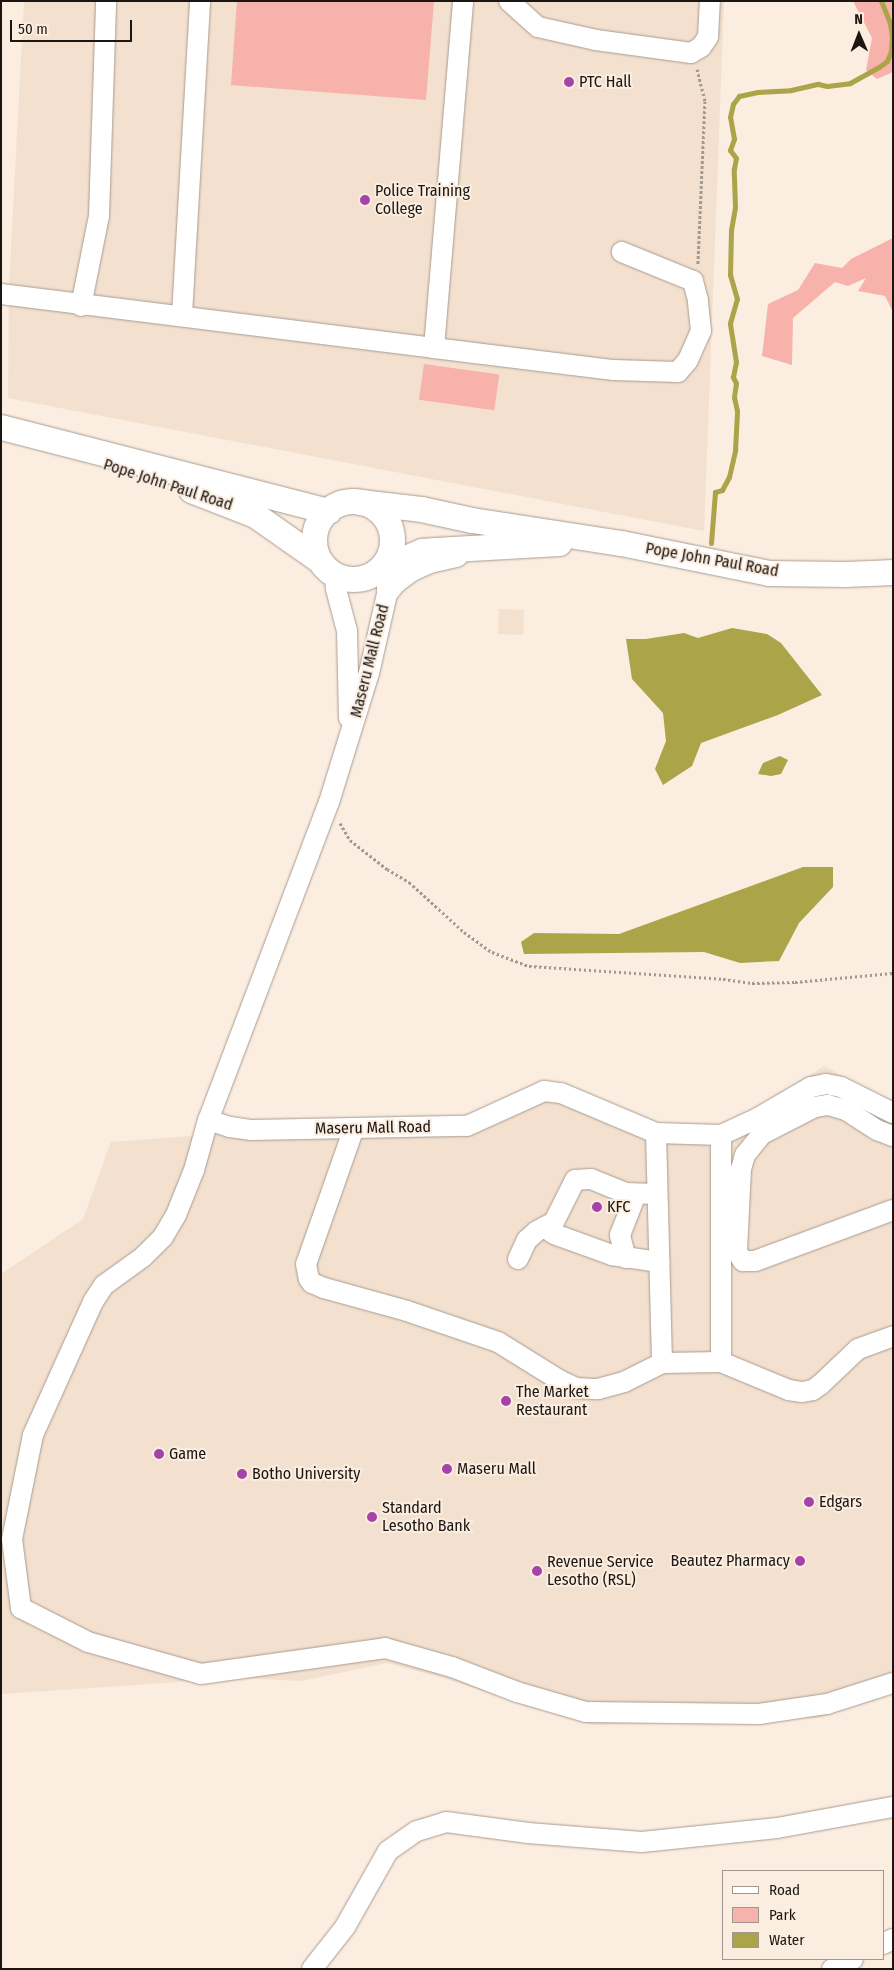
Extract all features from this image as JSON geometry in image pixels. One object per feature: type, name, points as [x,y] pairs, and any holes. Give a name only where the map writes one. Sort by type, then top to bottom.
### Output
[{"type":"main road","name":"Pope John Paul Road","points":[[1,427],[328,511]]},
{"type":"main road","name":"Pope John Paul Road","points":[[35,435],[78,456],[208,495],[235,506],[274,527],[327,567]]},
{"type":"main road","points":[[347,502],[360,502],[381,513],[389,526],[392,541],[384,564],[373,574],[347,579],[327,567],[314,546],[315,530],[328,511],[347,502]]},
{"type":"main road","name":"Pope John Paul Road","points":[[360,502],[421,509],[621,543],[769,573],[845,574],[893,572]]},
{"type":"main road","name":"Pope John Paul Road","points":[[384,564],[391,564],[422,552],[550,543],[621,543]]},
{"type":"street","points":[[81,306],[100,216],[106,1]]},
{"type":"street","points":[[182,315],[200,1]]},
{"type":"street","points":[[434,348],[463,1]]},
{"type":"street","points":[[509,1],[538,26],[596,40],[691,53],[701,47],[708,37],[710,1]]},
{"type":"street","points":[[1,294],[81,306],[182,315],[614,370],[678,372],[688,360],[700,331],[698,300],[693,281],[622,252]]},
{"type":"street","points":[[387,594],[396,583],[412,570],[430,563],[478,554],[486,547]]},
{"type":"street","name":"Maseru Mall Road","points":[[384,564],[388,574],[387,594],[369,673],[344,757],[329,802],[208,1120],[230,1127],[252,1130],[467,1126],[544,1091],[561,1093],[656,1133],[721,1135],[760,1126],[812,1087],[826,1084],[841,1087],[893,1113]]},
{"type":"street","name":"Maseru Mall Road","points":[[327,567],[336,589],[348,631],[349,715],[344,757]]},
{"type":"street","points":[[893,1136],[877,1130],[846,1110],[828,1105],[815,1107],[760,1126],[742,1162],[737,1252],[742,1261],[755,1261],[893,1210]]},
{"type":"street","points":[[208,1120],[194,1170],[176,1215],[163,1238],[143,1257],[104,1285],[93,1302],[33,1435],[12,1539],[21,1608],[88,1642],[201,1674],[385,1648],[452,1667],[517,1692],[586,1712],[759,1714],[828,1704],[893,1683]]},
{"type":"street","points":[[354,1128],[306,1264],[309,1279],[312,1283],[407,1311],[498,1342],[558,1380],[576,1388],[598,1389],[624,1382],[662,1363],[721,1362],[789,1390],[802,1392],[812,1390],[820,1385],[858,1349],[893,1336]]},
{"type":"street","points":[[656,1133],[662,1363]]},
{"type":"street","points":[[721,1135],[721,1362]]},
{"type":"street","points":[[518,1259],[527,1240],[554,1222],[575,1180],[591,1180],[625,1194],[657,1194]]},
{"type":"street","points":[[626,1258],[620,1235],[636,1194]]},
{"type":"street","points":[[544,1227],[554,1234],[626,1258],[660,1262]]},
{"type":"street","points":[[312,1969],[345,1927],[388,1851],[416,1831],[446,1822],[528,1833],[642,1842],[777,1828],[893,1807]]},
{"type":"street","points":[[832,1969],[851,1960]]},
{"type":"path","points":[[691,53],[701,77],[705,101],[699,258],[693,281]]},
{"type":"path","points":[[329,802],[350,840],[409,882],[443,915],[492,952],[529,966],[723,978],[752,983],[795,982],[893,973]]},
{"type":"shaded area","name":"Police Training College","points":[[24,1],[724,1],[704,531],[8,398],[9,288]]},
{"type":"shaded area","points":[[499,609],[524,610],[523,635],[498,634]]},
{"type":"shaded area","name":"Maseru Mall","points":[[824,1066],[893,1103],[893,1692],[820,1718],[592,1725],[443,1678],[387,1663],[301,1681],[238,1678],[1,1694],[1,1274],[83,1219],[111,1142],[378,1122],[469,1123],[547,1081],[658,1130],[721,1131]]},
{"type":"green space","points":[[237,1],[434,1],[426,100],[231,85]]},
{"type":"green space","points":[[853,1],[893,1],[893,70],[891,73],[877,79],[866,70],[872,38]]},
{"type":"green space","points":[[893,238],[893,312],[885,296],[858,291],[866,278],[848,286],[835,282],[793,318],[792,365],[762,356],[768,304],[798,290],[815,263],[842,268],[851,259]]},
{"type":"green space","points":[[424,364],[499,375],[494,410],[419,400]]},
{"type":"water","points":[[732,628],[767,634],[781,643],[822,695],[778,715],[701,743],[692,766],[663,785],[655,769],[666,741],[663,713],[632,679],[626,639],[646,639],[684,633],[698,638]]},
{"type":"water","points":[[780,756],[788,760],[781,774],[771,776],[758,774],[763,763]]},
{"type":"water","points":[[803,867],[833,867],[833,887],[799,923],[779,961],[740,963],[704,952],[524,954],[521,942],[534,933],[619,934]]},
{"type":"waterway","points":[[711,543],[715,492],[722,490],[729,477],[735,450],[737,411],[734,397],[736,383],[733,377],[736,362],[730,323],[737,299],[730,275],[731,230],[735,207],[734,169],[736,158],[730,150],[734,139],[730,117],[733,104],[739,96],[758,92],[791,90],[818,84],[827,86],[850,83],[879,67],[887,61],[891,51],[892,37],[890,23],[881,1]]},
{"type":"place","name":"PTC Hall","points":[[569,82]]},
{"type":"place","name":"Police Training College","points":[[365,200]]},
{"type":"place","name":"KFC","points":[[597,1207]]},
{"type":"place","name":"The Market Restaurant","points":[[506,1401]]},
{"type":"place","name":"Game","points":[[159,1454]]},
{"type":"place","name":"Maseru Mall","points":[[447,1469]]},
{"type":"place","name":"Botho University","points":[[242,1474]]},
{"type":"place","name":"Edgars","points":[[809,1502]]},
{"type":"place","name":"Standard Lesotho Bank","points":[[372,1517]]},
{"type":"place","name":"Beautez Pharmacy","points":[[800,1561]]},
{"type":"place","name":"Revenue Service Lesotho (RSL)","points":[[537,1571]]}]
